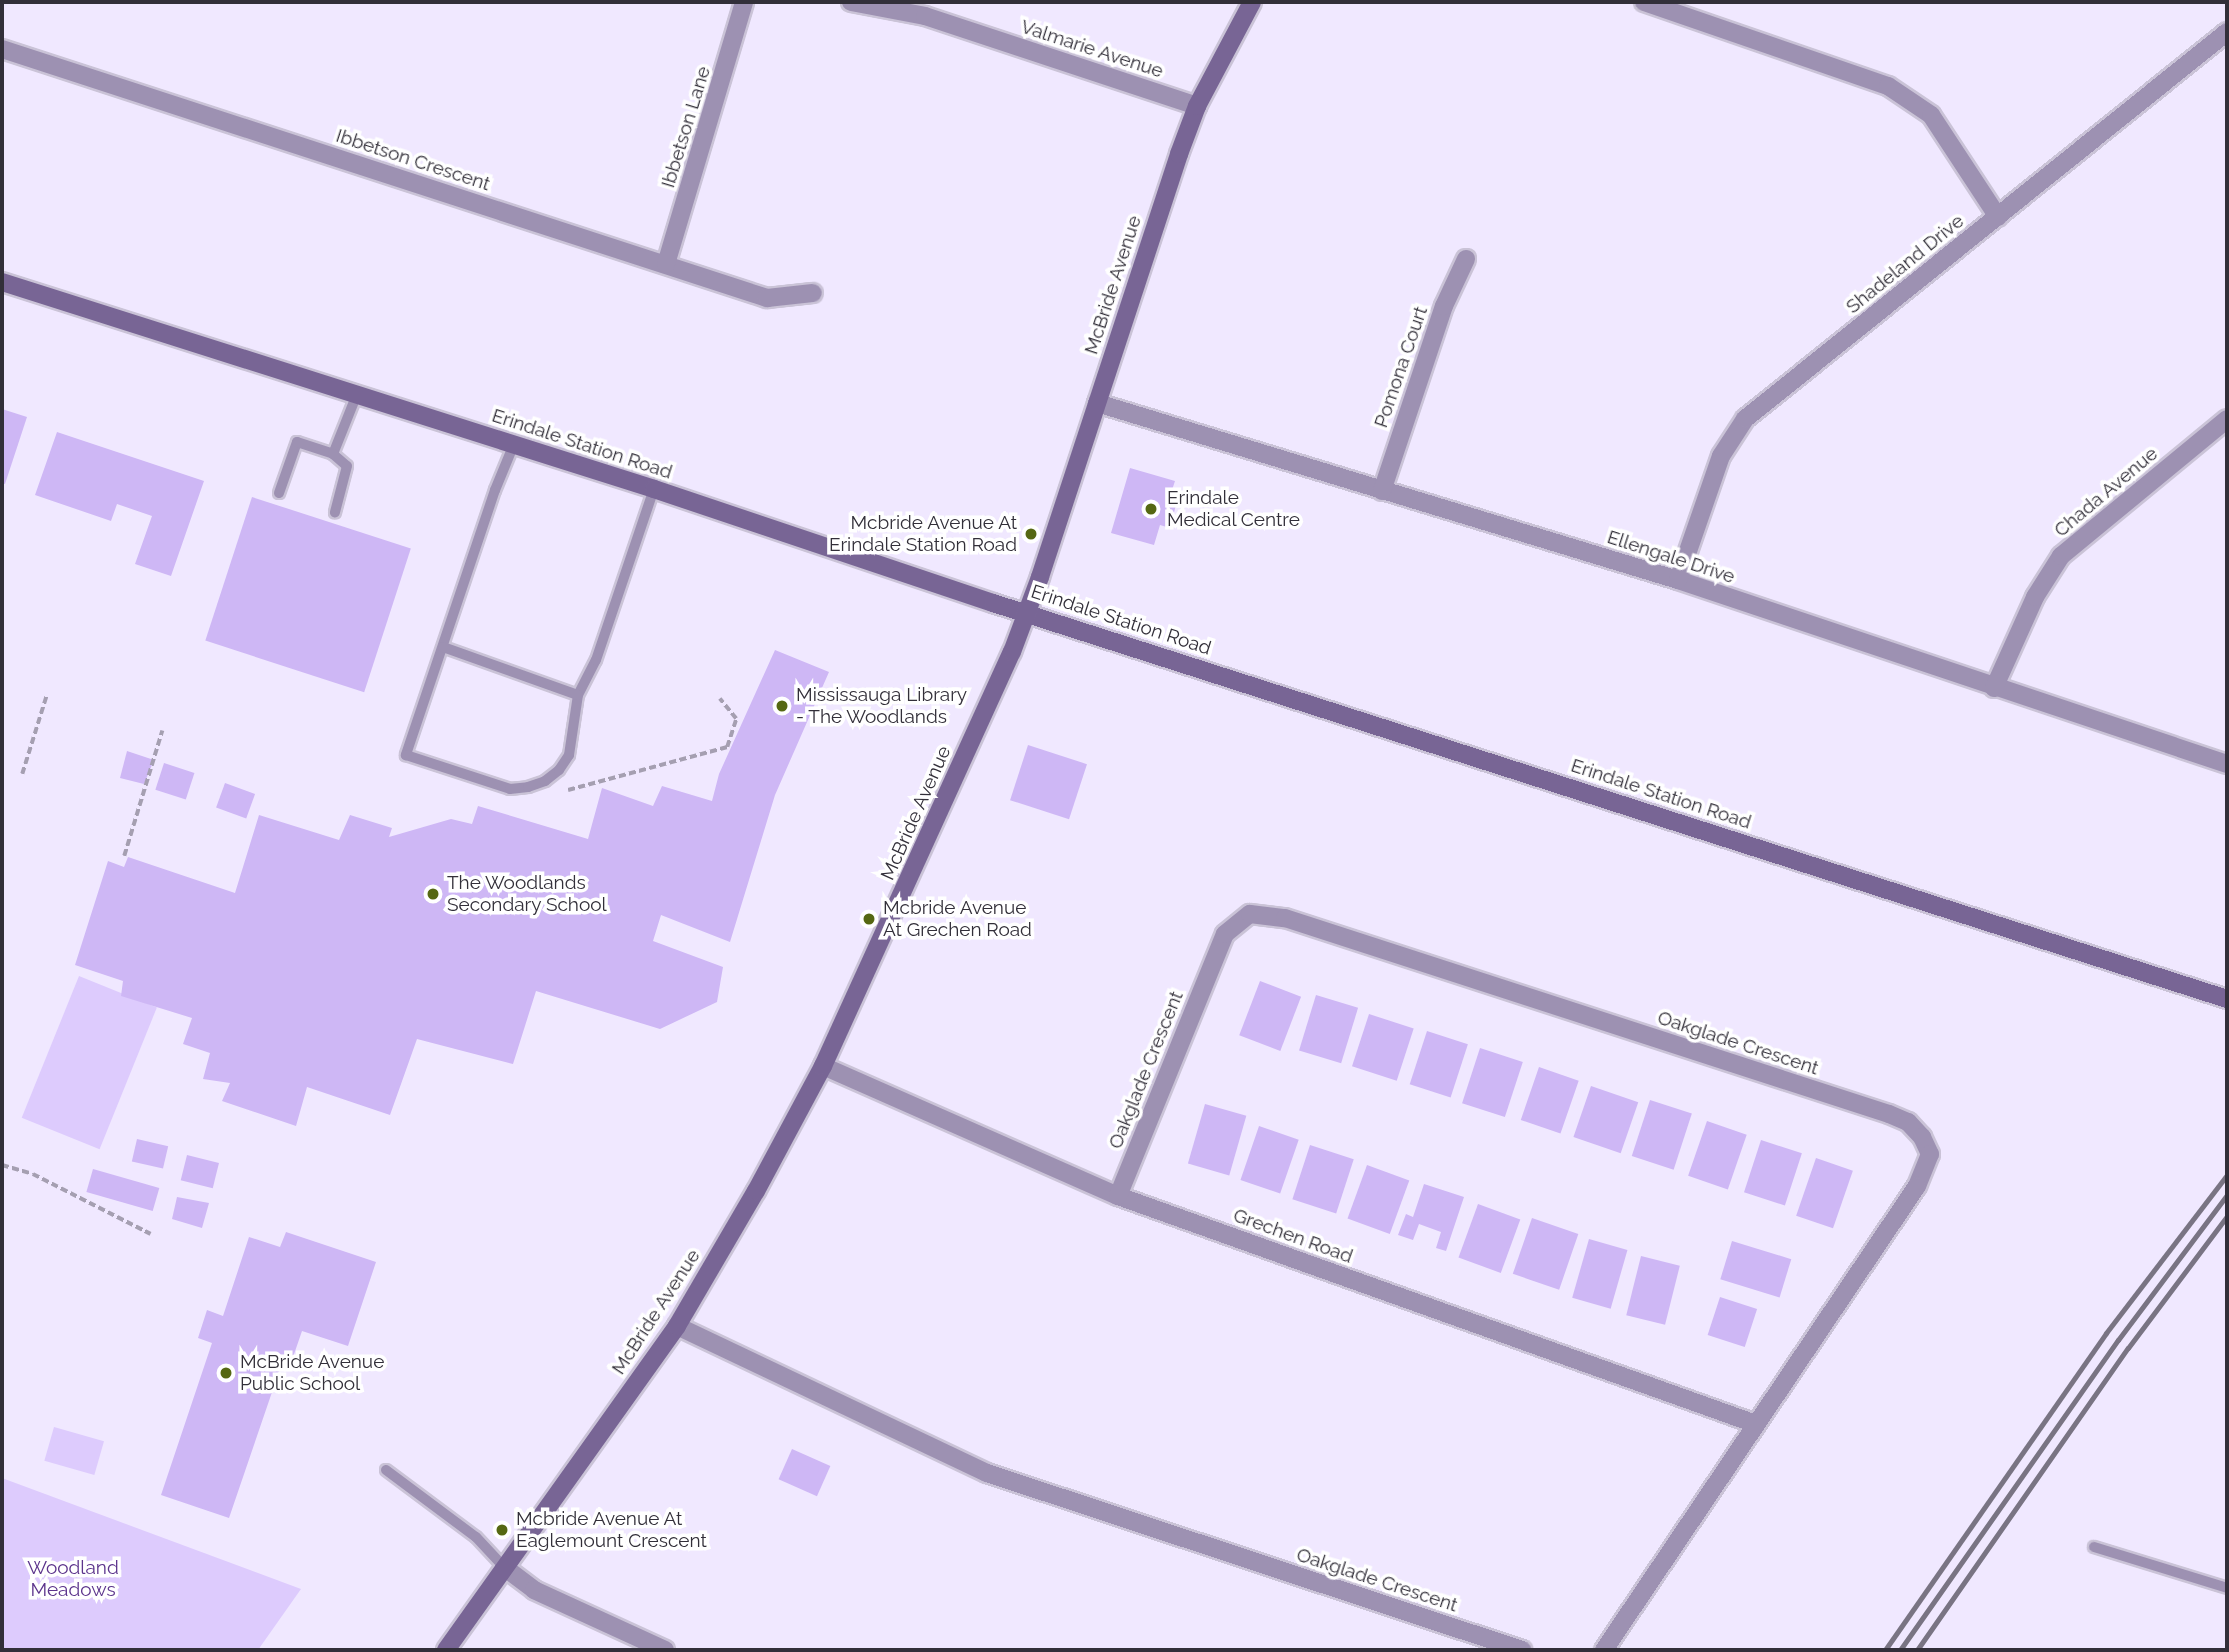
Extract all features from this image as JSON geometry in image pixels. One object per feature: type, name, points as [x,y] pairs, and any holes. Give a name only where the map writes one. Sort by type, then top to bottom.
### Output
[{"type":"street","name":"Ibbetson Lane","points":[[666,264],[744,2]]},
{"type":"street","name":"Valmarie Avenue","points":[[851,2],[927,9],[1197,106]]},
{"type":"street","name":"McBride Avenue","points":[[446,1650],[677,1326],[756,1191],[823,1066],[1007,664],[1197,106],[1252,2]]},
{"type":"street","points":[[1644,2],[1888,86],[1931,115],[1998,217]]},
{"type":"street","name":"Shadeland Drive","points":[[1678,580],[1721,456],[1745,419],[2227,32]]},
{"type":"street","name":"Ibbetson Crescent","points":[[2,49],[767,298],[813,293]]},
{"type":"street","name":"Pomona Court","points":[[1382,491],[1444,306],[1466,259]]},
{"type":"street","name":"Erindale Station Road","points":[[2,282],[654,489],[993,603],[1026,611],[2227,999]]},
{"type":"street","name":"Ellengale Drive","points":[[1097,402],[1678,580],[2227,764]]},
{"type":"street","name":"Chada Avenue","points":[[1994,688],[2035,597],[2061,556],[2227,419]]},
{"type":"street","name":"Oakglade Crescent","points":[[1118,1195],[1225,933],[1251,914],[1285,918],[1908,1122],[1922,1137],[1930,1154],[1917,1185],[1604,1650]]},
{"type":"street","name":"Grechen Road","points":[[823,1066],[1118,1195],[1756,1424]]},
{"type":"street","name":"Oakglade Crescent","points":[[677,1326],[987,1473],[1522,1650]]},
{"type":"street","points":[[504,1567],[534,1590],[665,1650]]},
{"type":"lane","points":[[333,454],[357,394]]},
{"type":"lane","points":[[279,493],[297,442],[333,454],[347,466],[335,512]]},
{"type":"lane","points":[[514,444],[495,490],[406,755],[510,789],[528,788],[545,781],[559,770],[569,755],[578,695],[596,660],[654,489]]},
{"type":"lane","points":[[443,648],[578,695]]},
{"type":"lane","points":[[386,1470],[476,1537],[504,1567]]},
{"type":"lane","points":[[2094,1547],[2227,1588]]},
{"type":"path","points":[[22,774],[46,697]]},
{"type":"path","points":[[568,790],[727,747],[736,719],[720,699]]},
{"type":"path","points":[[124,856],[162,731]]},
{"type":"path","points":[[2,1165],[33,1174],[150,1234]]},
{"type":"green space","points":[[79,976],[157,1007],[100,1149],[22,1118]]},
{"type":"green space","points":[[54,1427],[104,1441],[94,1475],[44,1461]]},
{"type":"green space","name":"Woodland Meadows","points":[[2,1478],[301,1589],[258,1650],[2,1650]]},
{"type":"building","points":[[2,409],[27,417],[5,484],[2,483]]},
{"type":"building","points":[[57,432],[204,481],[171,576],[135,564],[152,516],[117,504],[111,521],[35,495]]},
{"type":"building","points":[[1130,468],[1175,481],[1169,499],[1177,501],[1170,528],[1160,525],[1154,545],[1111,533]]},
{"type":"building","points":[[252,497],[411,549],[364,692],[205,641]]},
{"type":"building","points":[[775,650],[829,672],[775,795],[730,942],[661,915],[653,941],[723,967],[717,1002],[660,1029],[536,991],[513,1064],[417,1039],[390,1115],[307,1087],[296,1126],[222,1101],[230,1083],[203,1079],[210,1053],[183,1044],[192,1018],[121,996],[123,981],[75,965],[108,861],[124,867],[128,857],[235,893],[259,815],[339,840],[350,815],[392,828],[389,837],[451,819],[472,824],[478,806],[588,839],[602,788],[653,806],[662,786],[712,801],[719,774]]},
{"type":"building","points":[[1028,745],[1087,764],[1069,819],[1010,800]]},
{"type":"building","points":[[127,751],[154,760],[144,784],[120,778]]},
{"type":"building","points":[[164,763],[194,773],[186,800],[155,790]]},
{"type":"building","points":[[225,783],[255,794],[246,818],[216,807]]},
{"type":"building","points":[[1260,981],[1301,997],[1280,1051],[1239,1035]]},
{"type":"building","points":[[1316,995],[1358,1008],[1341,1063],[1299,1050]]},
{"type":"building","points":[[1369,1014],[1414,1029],[1397,1081],[1352,1066]]},
{"type":"building","points":[[1427,1031],[1468,1044],[1451,1098],[1410,1084]]},
{"type":"building","points":[[1480,1048],[1523,1062],[1505,1117],[1462,1103]]},
{"type":"building","points":[[1539,1067],[1579,1081],[1560,1134],[1521,1120]]},
{"type":"building","points":[[1591,1086],[1638,1102],[1621,1153],[1573,1137]]},
{"type":"building","points":[[1650,1100],[1692,1114],[1674,1170],[1632,1156]]},
{"type":"building","points":[[1205,1104],[1246,1116],[1229,1175],[1188,1164]]},
{"type":"building","points":[[1707,1121],[1747,1135],[1728,1190],[1688,1176]]},
{"type":"building","points":[[1259,1126],[1299,1140],[1280,1194],[1240,1180]]},
{"type":"building","points":[[137,1139],[168,1146],[163,1169],[132,1161]]},
{"type":"building","points":[[1761,1140],[1802,1153],[1785,1206],[1744,1192]]},
{"type":"building","points":[[1310,1145],[1354,1159],[1336,1213],[1292,1199]]},
{"type":"building","points":[[187,1155],[219,1163],[213,1188],[181,1180]]},
{"type":"building","points":[[1816,1158],[1853,1171],[1833,1228],[1796,1216]]},
{"type":"building","points":[[1367,1165],[1409,1180],[1390,1234],[1348,1219]]},
{"type":"building","points":[[93,1169],[159,1188],[153,1211],[86,1192]]},
{"type":"building","points":[[1424,1184],[1464,1197],[1446,1251],[1436,1248],[1441,1232],[1419,1224],[1413,1240],[1398,1235],[1406,1214],[1413,1217]]},
{"type":"building","points":[[177,1197],[209,1203],[202,1228],[172,1219]]},
{"type":"building","points":[[1478,1204],[1520,1219],[1501,1273],[1459,1258]]},
{"type":"building","points":[[1532,1218],[1578,1234],[1559,1290],[1513,1274]]},
{"type":"building","points":[[286,1232],[376,1262],[348,1346],[302,1331],[291,1363],[283,1360],[229,1518],[161,1495],[212,1343],[198,1338],[207,1310],[223,1316],[249,1237],[280,1247]]},
{"type":"building","points":[[1589,1239],[1627,1250],[1611,1309],[1572,1298]]},
{"type":"building","points":[[1732,1241],[1791,1259],[1780,1297],[1720,1279]]},
{"type":"building","points":[[1641,1256],[1680,1266],[1665,1325],[1626,1315]]},
{"type":"building","points":[[1720,1297],[1757,1309],[1745,1347],[1708,1335]]},
{"type":"building","points":[[792,1449],[830,1466],[817,1496],[779,1479]]},
{"type":"railway","points":[[1885,1650],[2106,1333],[2227,1175]]},
{"type":"railway","points":[[1900,1650],[2118,1340],[2227,1195]]},
{"type":"railway","points":[[1917,1650],[2128,1348],[2227,1216]]},
{"type":"place","name":"Erindale Medical Centre","points":[[1151,509]]},
{"type":"place","name":"Mcbride Avenue At Erindale Station Road","points":[[1031,534]]},
{"type":"place","name":"Mississauga Library - The Woodlands","points":[[782,706]]},
{"type":"place","name":"The Woodlands Secondary School","points":[[433,894]]},
{"type":"place","name":"Mcbride Avenue At Grechen Road","points":[[869,919]]},
{"type":"place","name":"McBride Avenue Public School","points":[[226,1373]]},
{"type":"place","name":"Mcbride Avenue At Eaglemount Crescent","points":[[502,1530]]}]
